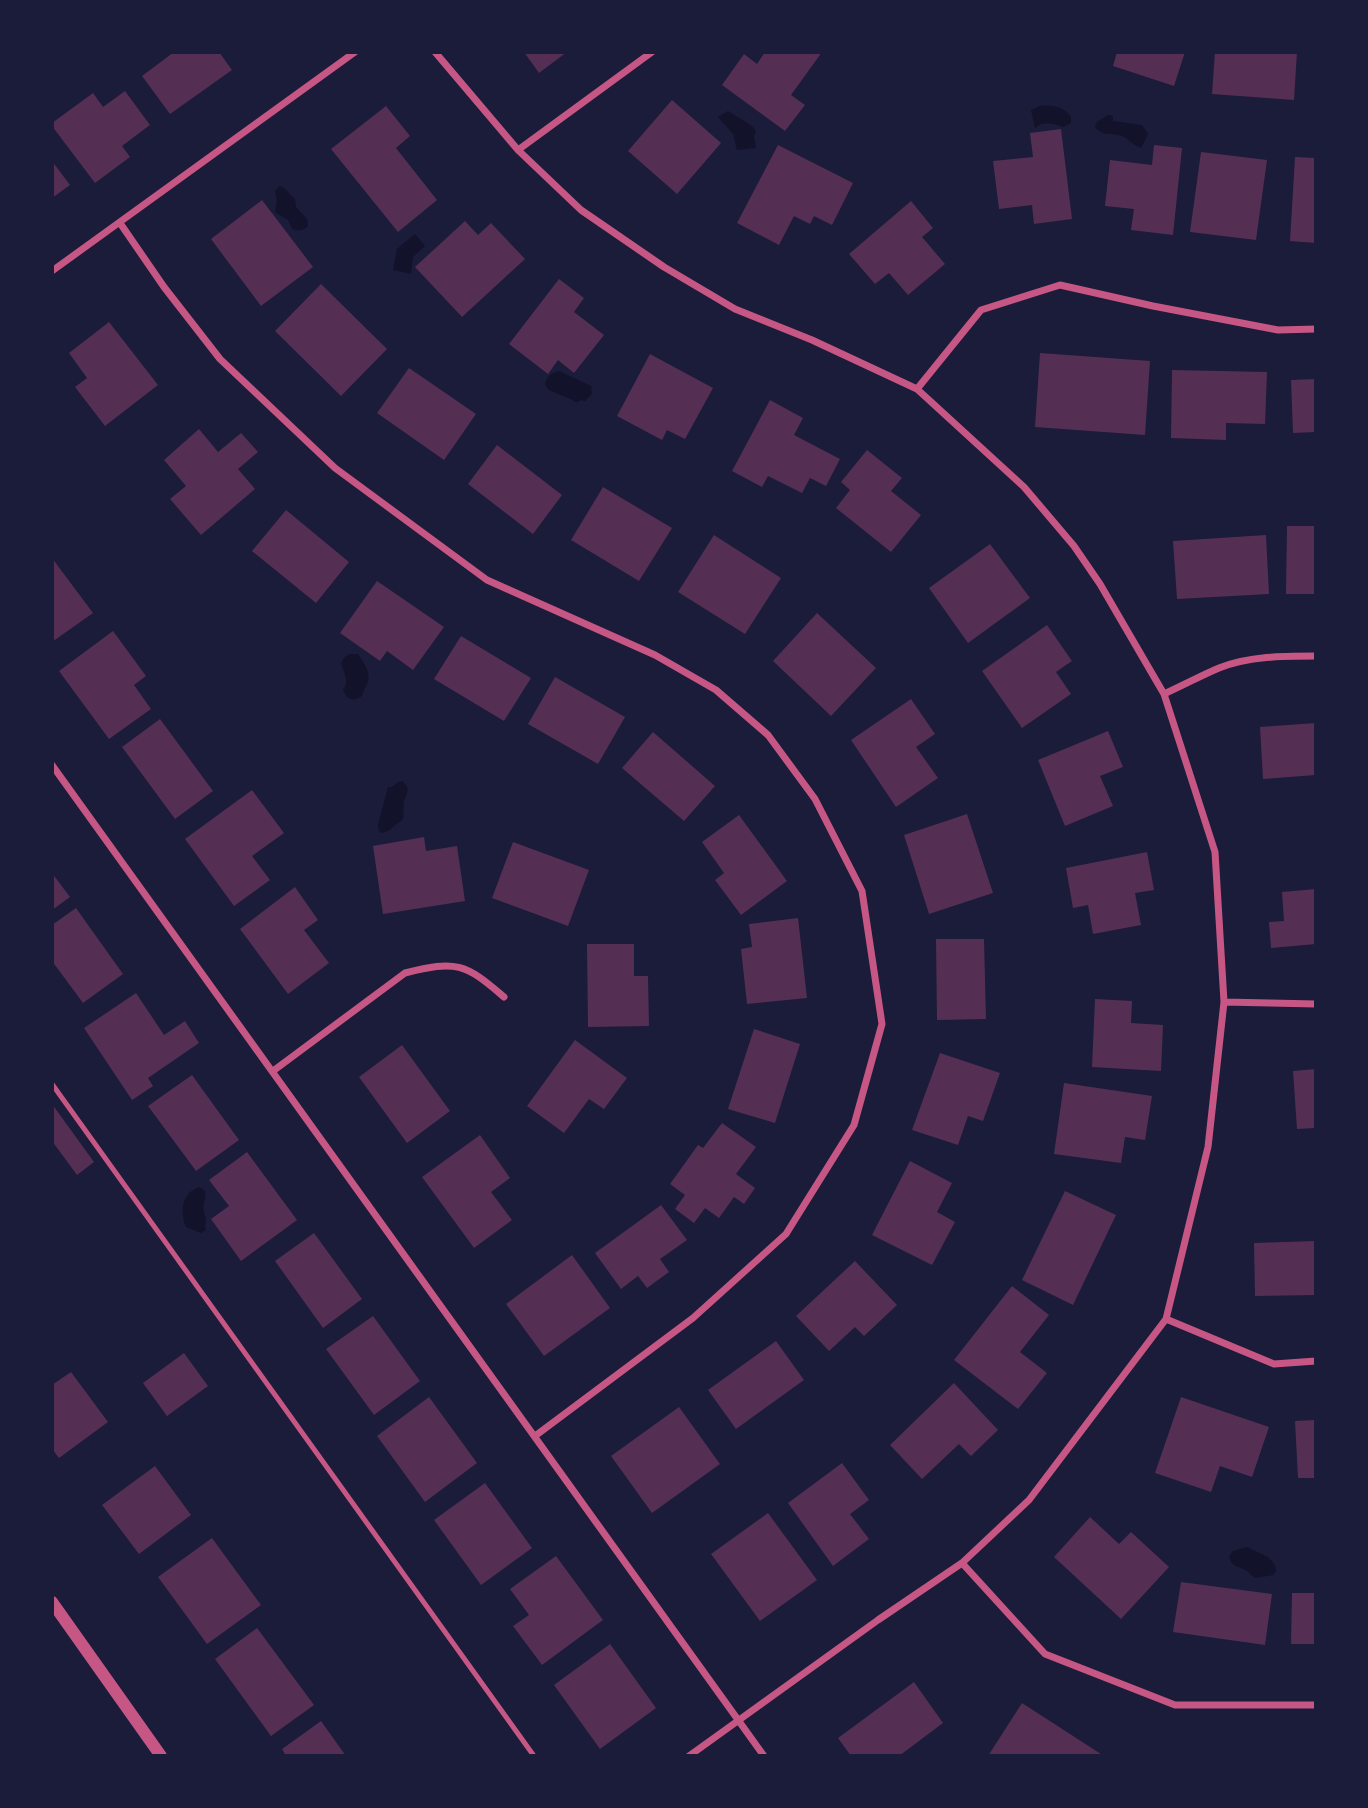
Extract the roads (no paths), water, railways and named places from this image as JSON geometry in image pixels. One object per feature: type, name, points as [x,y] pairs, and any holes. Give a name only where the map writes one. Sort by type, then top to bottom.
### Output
[{"type":"street","points":[[52,271],[355,52]]},
{"type":"street","points":[[435,52],[518,150],[581,210],[664,267],[735,309],[812,340],[917,389],[1024,487],[1074,547],[1100,584],[1164,695],[1215,852],[1224,1002],[1208,1147],[1166,1319],[1029,1500],[962,1563],[688,1755]]},
{"type":"street","points":[[518,150],[652,52]]},
{"type":"street","points":[[120,223],[164,287],[220,359],[335,467],[487,580],[655,656],[716,690],[768,735],[816,799],[862,891],[882,1024],[854,1125],[786,1234],[693,1318],[535,1436]]},
{"type":"street","points":[[917,389],[981,310],[1060,285],[1278,330],[1315,329]]},
{"type":"street","points":[[1164,695],[1221,667],[1279,656],[1315,656]]},
{"type":"street","points":[[52,765],[764,1755]]},
{"type":"street","points":[[273,1071],[405,973],[431,966],[459,965],[481,977],[503,997]]},
{"type":"street","points":[[1224,1002],[1315,1004]]},
{"type":"street","points":[[1166,1319],[1274,1364],[1315,1361]]},
{"type":"street","points":[[962,1563],[1045,1654],[1175,1705],[1315,1704]]},
{"type":"street","points":[[52,1602],[162,1755]]},
{"type":"lane","points":[[52,1084],[534,1755]]}]
